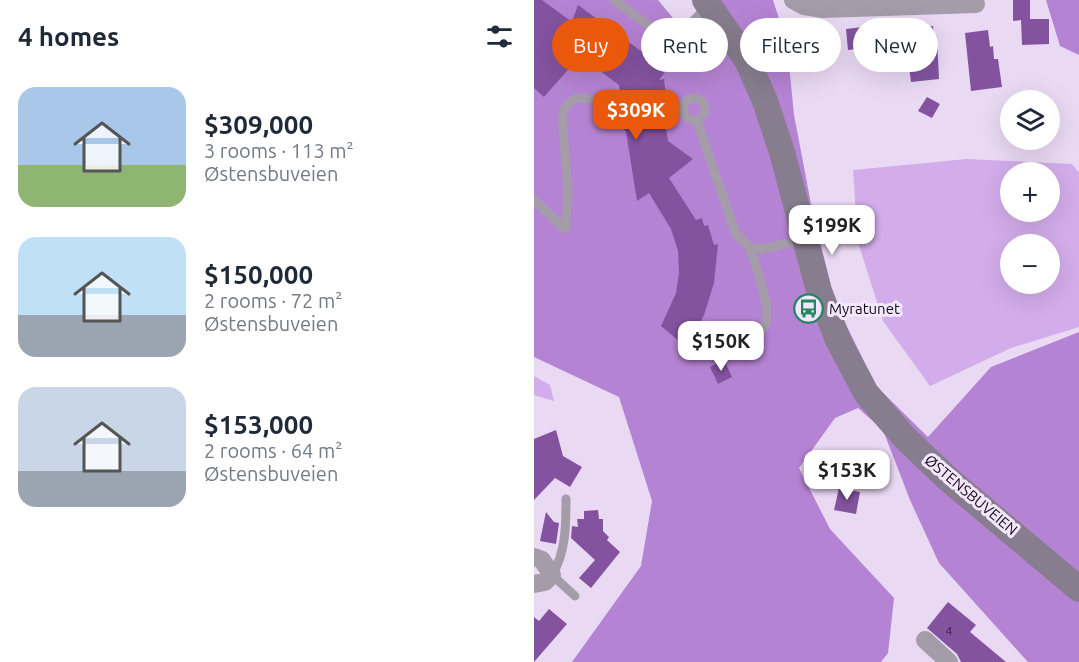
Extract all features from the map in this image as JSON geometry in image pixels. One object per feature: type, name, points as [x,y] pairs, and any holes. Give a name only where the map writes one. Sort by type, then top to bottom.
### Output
[{"type":"main road","name":"ØSTENSBUVEIEN","points":[[706,2],[747,60],[765,101],[782,152],[819,291],[838,340],[866,393],[905,438],[947,478],[1079,589]]},
{"type":"street","points":[[793,0],[804,6],[824,9],[908,3],[976,4]]},
{"type":"street","points":[[534,557],[542,560],[552,575],[545,582],[534,584]]},
{"type":"street","points":[[925,640],[949,662]]},
{"type":"lane","points":[[614,0],[646,24],[669,36],[681,32],[694,22],[706,2]]},
{"type":"lane","points":[[534,200],[565,229],[568,193],[562,115],[566,106],[575,98],[592,99]]},
{"type":"lane","points":[[697,121],[736,234],[750,248],[768,317],[767,325],[762,330],[698,354]]},
{"type":"lane","points":[[750,248],[761,249],[805,240]]},
{"type":"lane","points":[[566,499],[566,523],[562,552],[552,575],[575,596]]},
{"type":"shaded area","points":[[534,0],[658,0],[673,18],[641,18],[641,72],[728,72],[728,18],[700,18],[711,0],[773,0],[779,18],[740,18],[740,72],[790,72],[794,115],[812,209],[835,302],[876,386],[928,437],[991,367],[1079,332],[1079,662],[1028,662],[939,563],[910,500],[883,430],[858,408],[835,418],[799,468],[830,529],[894,598],[888,653],[881,662],[572,662],[641,566],[652,501],[619,397],[534,357]]},
{"type":"shaded area","points":[[1046,0],[1079,0],[1079,55],[1060,46]]},
{"type":"shaded area","points":[[967,159],[1030,162],[1000,162],[1000,222],[1060,222],[1060,163],[1072,164],[1079,173],[1079,327],[1011,348],[930,386],[883,321],[858,242],[853,170]]},
{"type":"shaded area","points":[[534,376],[550,385],[554,401],[534,395]]},
{"type":"building","points":[[534,0],[542,0],[567,18],[552,18],[552,72],[566,72],[544,97],[534,88]]},
{"type":"building","points":[[1013,0],[1030,0],[1030,19],[1049,19],[1049,44],[1022,45],[1021,20],[1013,21]]},
{"type":"building","points":[[578,5],[596,18],[573,18]]},
{"type":"building","points":[[853,28],[853,49],[848,50],[846,29]]},
{"type":"building","points":[[988,30],[994,59],[998,59],[1002,87],[971,91],[965,33]]},
{"type":"building","points":[[629,42],[641,51],[641,72],[665,72],[659,80],[664,79],[666,95],[661,96],[668,141],[693,159],[669,178],[696,220],[702,218],[704,226],[708,225],[714,245],[718,244],[714,283],[704,315],[691,340],[682,334],[678,340],[661,326],[676,293],[679,273],[678,251],[671,229],[649,193],[637,201],[626,132],[616,118],[623,113],[619,85],[602,72],[629,72]]},
{"type":"building","points":[[938,58],[939,79],[911,82],[910,72],[938,72]]},
{"type":"building","points":[[927,97],[940,104],[932,118],[918,111]]},
{"type":"building","points":[[724,360],[732,377],[718,384],[710,367]]},
{"type":"building","points":[[556,430],[563,456],[582,467],[570,487],[555,478],[534,500],[534,439]]},
{"type":"building","points":[[842,451],[845,466],[826,470],[824,455]]},
{"type":"building","points":[[839,488],[860,492],[856,514],[834,510]]},
{"type":"building","points":[[598,510],[599,519],[603,519],[603,531],[609,537],[607,540],[620,552],[591,588],[579,578],[595,560],[571,538],[572,526],[578,527],[577,519],[584,519],[584,511]]},
{"type":"building","points":[[546,512],[554,522],[559,523],[556,544],[540,541]]},
{"type":"building","points":[[948,602],[976,625],[970,632],[1006,662],[961,662],[957,654],[927,628]]},
{"type":"building","points":[[549,609],[567,624],[534,662],[534,617],[539,621]]},
{"type":"place","name":"Myratunet","points":[[808,309]]}]
